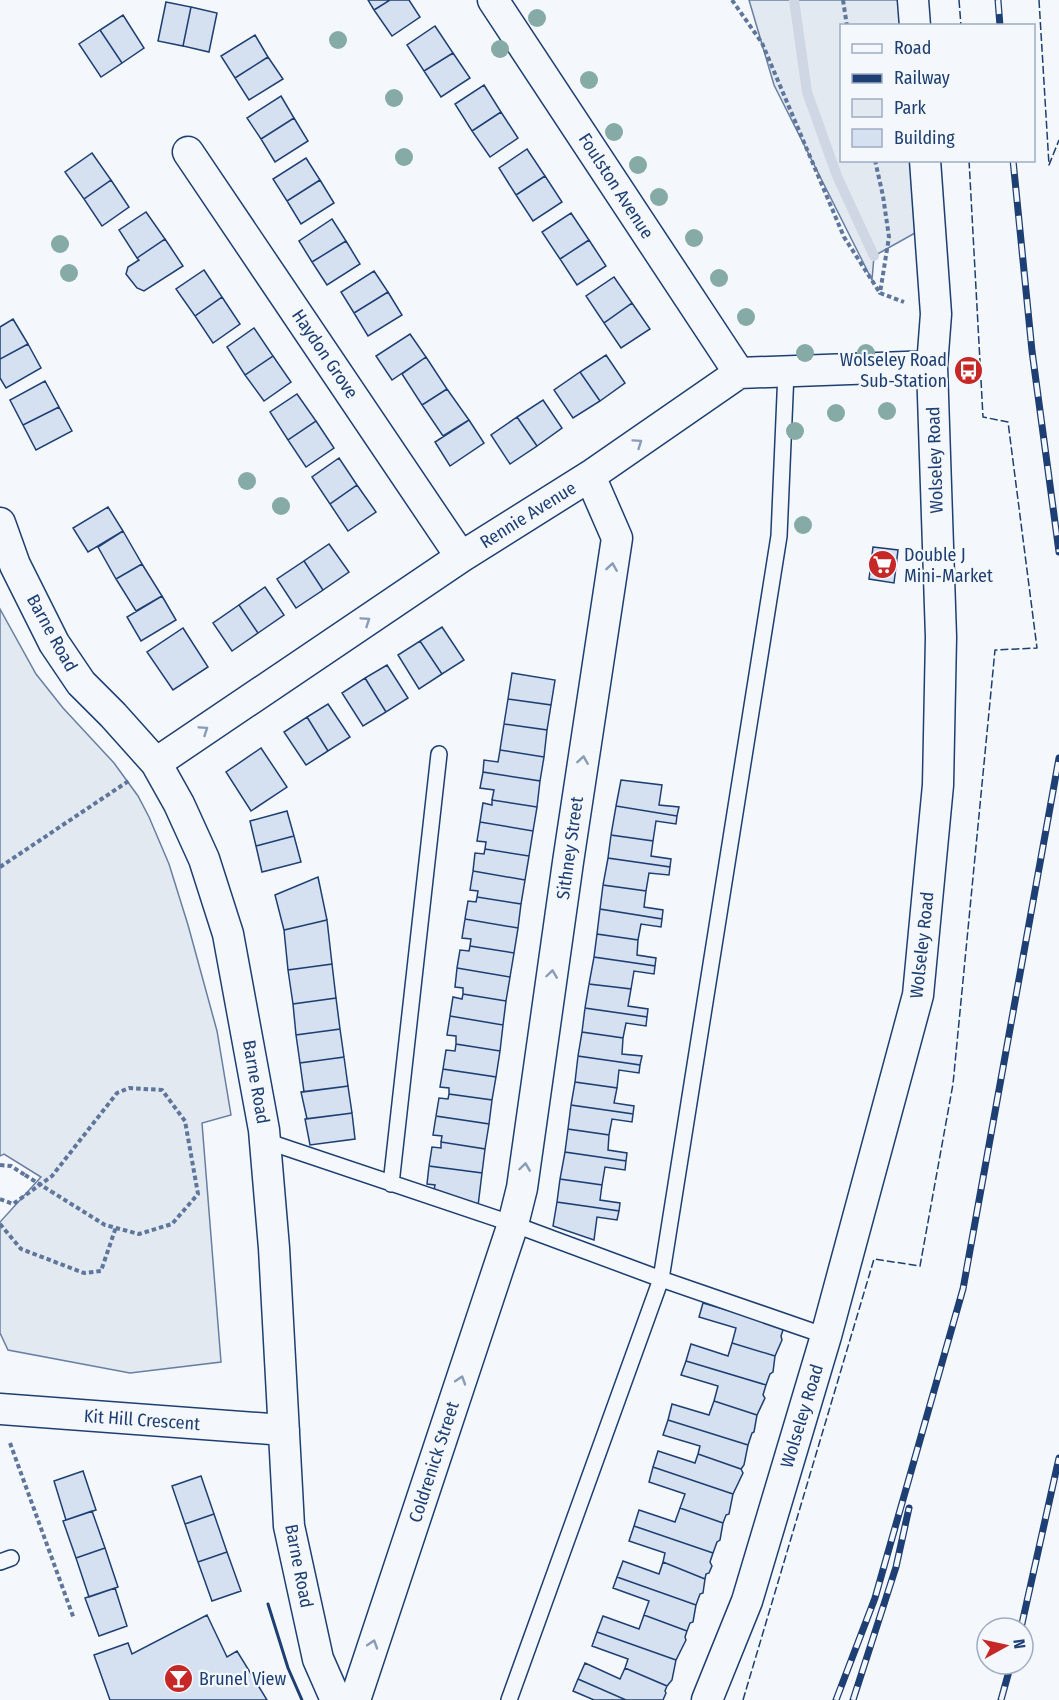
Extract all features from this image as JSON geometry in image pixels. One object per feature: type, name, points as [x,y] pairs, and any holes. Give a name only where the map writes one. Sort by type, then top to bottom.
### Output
[{"type":"street","name":"Foulston Avenue","points":[[493,0],[740,373]]},
{"type":"street","points":[[913,0],[915,24]]},
{"type":"street","name":"Haydon Grove","points":[[188,152],[461,557]]},
{"type":"street","name":"Wolseley Road","points":[[707,1700],[747,1601],[826,1336],[918,995],[938,785],[941,637],[932,366],[936,314],[925,162]]},
{"type":"street","points":[[740,373],[932,366]]},
{"type":"street","name":"Rennie Avenue","points":[[156,763],[461,557],[590,476],[740,373]]},
{"type":"street","name":"Sithney Street","points":[[513,1224],[522,1188],[569,850],[617,538],[590,476]]},
{"type":"street","name":"Barne Road","points":[[0,523],[15,565],[54,643],[81,683],[156,763],[179,804],[204,859],[228,934],[266,1141],[289,1526],[318,1659],[336,1700]]},
{"type":"street","name":"Coldrenick Street","points":[[355,1700],[513,1224]]},
{"type":"street","name":"Kit Hill Crescent","points":[[0,1409],[284,1430]]},
{"type":"lane","points":[[509,1700],[661,1279],[779,536],[786,372]]},
{"type":"lane","points":[[391,1184],[439,754]]},
{"type":"lane","points":[[266,1141],[513,1224],[661,1279],[826,1336]]},
{"type":"path","points":[[732,0],[762,43],[844,237],[880,293],[936,314]]},
{"type":"path","points":[[843,0],[848,24]]},
{"type":"path","points":[[875,162],[889,237],[880,293]]},
{"type":"path","points":[[0,867],[156,763]]},
{"type":"path","points":[[0,1166],[11,1166],[25,1175],[52,1192],[105,1225],[139,1234],[172,1224],[198,1194],[185,1121],[162,1090],[129,1088],[117,1094],[52,1176],[13,1204],[0,1198]]},
{"type":"path","points":[[0,1224],[21,1249],[84,1273],[101,1271],[116,1227]]},
{"type":"path","points":[[8,1439],[74,1619]]},
{"type":"green space","points":[[749,0],[899,0],[901,24],[840,24],[840,162],[910,162],[915,233],[874,256],[872,280],[774,85]]},
{"type":"green space","points":[[0,609],[36,674],[63,708],[114,763],[138,796],[169,864],[188,925],[217,1031],[231,1115],[202,1123],[221,1362],[130,1373],[8,1350],[0,1333],[0,1222],[41,1177],[4,1154],[0,1156]]},
{"type":"building","points":[[368,0],[390,0],[374,10]]},
{"type":"building","points":[[390,0],[409,0],[420,17],[392,36],[374,10]]},
{"type":"building","points":[[166,2],[191,7],[183,46],[158,41]]},
{"type":"building","points":[[191,7],[217,13],[209,52],[183,46]]},
{"type":"building","points":[[123,15],[144,48],[122,63],[100,30]]},
{"type":"building","points":[[435,26],[453,53],[424,71],[407,45]]},
{"type":"building","points":[[100,30],[122,63],[101,77],[79,44]]},
{"type":"building","points":[[255,35],[268,57],[235,78],[221,56]]},
{"type":"building","points":[[453,53],[470,78],[441,97],[424,71]]},
{"type":"building","points":[[268,57],[283,79],[249,100],[235,78]]},
{"type":"building","points":[[484,85],[501,112],[472,131],[455,104]]},
{"type":"building","points":[[281,96],[294,118],[261,139],[247,118]]},
{"type":"building","points":[[501,112],[518,138],[490,157],[472,131]]},
{"type":"building","points":[[294,118],[308,141],[275,162],[261,139]]},
{"type":"building","points":[[527,149],[545,176],[516,195],[499,168]]},
{"type":"building","points":[[92,153],[111,180],[84,199],[65,172]]},
{"type":"building","points":[[306,158],[320,180],[287,201],[273,179]]},
{"type":"building","points":[[545,176],[562,202],[533,221],[516,195]]},
{"type":"building","points":[[111,180],[129,207],[102,226],[84,199]]},
{"type":"building","points":[[320,180],[334,203],[301,224],[287,201]]},
{"type":"building","points":[[146,212],[165,239],[137,258],[119,230]]},
{"type":"building","points":[[571,213],[589,240],[560,259],[542,232]]},
{"type":"building","points":[[332,219],[346,241],[312,262],[299,241]]},
{"type":"building","points":[[165,239],[183,266],[144,291],[137,288],[126,274],[128,267]]},
{"type":"building","points":[[589,240],[606,266],[577,285],[560,259]]},
{"type":"building","points":[[346,241],[360,264],[327,285],[312,262]]},
{"type":"building","points":[[204,270],[222,297],[195,316],[176,289]]},
{"type":"building","points":[[374,271],[388,292],[354,313],[341,292]]},
{"type":"building","points":[[614,277],[632,303],[604,323],[586,296]]},
{"type":"building","points":[[388,292],[402,315],[368,336],[354,313]]},
{"type":"building","points":[[222,297],[240,324],[213,343],[195,316]]},
{"type":"building","points":[[632,303],[650,329],[621,348],[604,323]]},
{"type":"building","points":[[13,319],[28,344],[0,359],[0,327]]},
{"type":"building","points":[[254,328],[273,356],[245,375],[227,347]]},
{"type":"building","points":[[410,334],[426,357],[392,380],[376,356]]},
{"type":"building","points":[[28,344],[41,368],[6,388],[0,378],[0,359]]},
{"type":"building","points":[[606,355],[625,383],[600,401],[580,372]]},
{"type":"building","points":[[273,356],[291,382],[264,401],[245,375]]},
{"type":"building","points":[[426,357],[447,389],[422,405],[402,374]]},
{"type":"building","points":[[580,372],[600,401],[573,418],[554,390]]},
{"type":"building","points":[[45,381],[59,407],[23,425],[10,400]]},
{"type":"building","points":[[447,389],[469,420],[443,436],[422,405]]},
{"type":"building","points":[[297,394],[316,421],[288,440],[270,412]]},
{"type":"building","points":[[543,400],[562,428],[537,446],[517,417]]},
{"type":"building","points":[[59,407],[72,431],[36,450],[23,425]]},
{"type":"building","points":[[517,417],[537,446],[510,464],[491,435]]},
{"type":"building","points":[[469,420],[484,443],[450,466],[435,442]]},
{"type":"building","points":[[316,421],[334,448],[306,467],[288,440]]},
{"type":"building","points":[[339,458],[357,485],[330,504],[312,477]]},
{"type":"building","points":[[357,485],[376,512],[348,531],[330,504]]},
{"type":"building","points":[[108,507],[123,531],[88,552],[73,528]]},
{"type":"building","points":[[123,531],[142,564],[116,579],[98,547]]},
{"type":"building","points":[[329,544],[349,572],[323,590],[304,561]]},
{"type":"building","name":"Double J Mini-Market","points":[[873,547],[898,550],[894,583],[869,579]]},
{"type":"building","points":[[304,561],[323,590],[296,608],[277,579]]},
{"type":"building","points":[[142,564],[162,596],[136,611],[116,579]]},
{"type":"building","points":[[265,587],[284,615],[258,633],[239,605]]},
{"type":"building","points":[[162,596],[176,620],[141,641],[127,617]]},
{"type":"building","points":[[239,605],[258,633],[232,651],[213,623]]},
{"type":"building","points":[[442,627],[464,660],[442,674],[420,641]]},
{"type":"building","points":[[183,628],[208,667],[173,690],[147,652]]},
{"type":"building","points":[[420,641],[442,674],[419,689],[398,655]]},
{"type":"building","points":[[387,665],[408,698],[386,712],[365,678]]},
{"type":"building","points":[[512,673],[555,680],[551,705],[508,699]]},
{"type":"building","points":[[365,678],[386,712],[363,726],[342,693]]},
{"type":"building","points":[[508,699],[551,705],[547,730],[504,724]]},
{"type":"building","points":[[328,704],[350,737],[328,751],[307,717]]},
{"type":"building","points":[[307,717],[328,751],[306,765],[284,732]]},
{"type":"building","points":[[504,724],[547,730],[544,757],[500,750]]},
{"type":"building","points":[[261,748],[287,787],[251,811],[226,772]]},
{"type":"building","points":[[500,750],[544,757],[540,781],[483,772],[484,760],[498,762]]},
{"type":"building","points":[[483,772],[540,781],[537,807],[492,800],[494,790],[480,788]]},
{"type":"building","points":[[621,780],[662,785],[659,805],[679,807],[677,816],[616,806]]},
{"type":"building","points":[[492,800],[537,807],[533,831],[480,822],[483,803],[492,805]]},
{"type":"building","points":[[616,806],[677,816],[676,824],[656,821],[653,841],[611,835]]},
{"type":"building","points":[[287,811],[294,836],[256,846],[250,821]]},
{"type":"building","points":[[480,822],[533,831],[529,856],[485,849],[486,842],[477,841]]},
{"type":"building","points":[[611,835],[653,841],[651,856],[671,859],[670,867],[608,858]]},
{"type":"building","points":[[294,836],[301,862],[262,872],[256,846]]},
{"type":"building","points":[[485,849],[529,856],[525,880],[473,871],[475,853],[484,854]]},
{"type":"building","points":[[608,858],[670,867],[669,875],[649,873],[646,891],[603,885]]},
{"type":"building","points":[[473,871],[525,880],[521,904],[477,897],[478,891],[470,890]]},
{"type":"building","points":[[318,877],[327,920],[284,930],[275,895]]},
{"type":"building","points":[[603,885],[646,891],[644,907],[663,910],[662,919],[600,909]]},
{"type":"building","points":[[477,897],[521,904],[518,928],[465,919],[468,901],[476,902]]},
{"type":"building","points":[[600,909],[662,919],[661,927],[641,924],[638,940],[597,934]]},
{"type":"building","points":[[465,919],[518,928],[514,953],[470,946],[471,939],[462,938]]},
{"type":"building","points":[[327,920],[332,964],[288,970],[284,930]]},
{"type":"building","points":[[597,934],[638,940],[637,955],[656,958],[655,966],[594,957]]},
{"type":"building","points":[[470,946],[514,953],[510,977],[457,968],[460,950],[469,951]]},
{"type":"building","points":[[594,957],[655,966],[654,974],[634,971],[631,989],[589,984]]},
{"type":"building","points":[[332,964],[336,998],[293,1004],[288,970]]},
{"type":"building","points":[[457,968],[510,977],[506,1001],[463,994],[463,988],[455,987]]},
{"type":"building","points":[[589,984],[631,989],[628,1006],[648,1009],[647,1017],[585,1008]]},
{"type":"building","points":[[463,994],[506,1001],[503,1025],[450,1016],[453,997],[462,999]]},
{"type":"building","points":[[336,998],[340,1029],[296,1035],[293,1004]]},
{"type":"building","points":[[585,1008],[647,1017],[646,1026],[626,1023],[623,1038],[582,1032]]},
{"type":"building","points":[[450,1016],[503,1025],[500,1051],[456,1044],[456,1036],[447,1035]]},
{"type":"building","points":[[340,1029],[344,1057],[300,1063],[296,1035]]},
{"type":"building","points":[[582,1032],[623,1038],[622,1054],[642,1056],[640,1065],[578,1056]]},
{"type":"building","points":[[456,1044],[500,1051],[496,1077],[443,1069],[446,1050],[455,1051]]},
{"type":"building","points":[[578,1056],[640,1065],[639,1073],[619,1070],[617,1088],[575,1082]]},
{"type":"building","points":[[344,1057],[348,1086],[304,1092],[300,1063]]},
{"type":"building","points":[[443,1069],[496,1077],[492,1100],[449,1094],[449,1088],[440,1087]]},
{"type":"building","points":[[575,1082],[617,1088],[614,1103],[634,1106],[633,1114],[571,1105]]},
{"type":"building","points":[[348,1086],[352,1113],[307,1119],[301,1092]]},
{"type":"building","points":[[449,1094],[492,1100],[489,1124],[436,1116],[439,1098],[448,1099]]},
{"type":"building","points":[[571,1105],[633,1114],[632,1122],[612,1119],[609,1135],[568,1129]]},
{"type":"building","points":[[352,1113],[355,1139],[310,1145],[305,1119]]},
{"type":"building","points":[[436,1116],[489,1124],[485,1149],[441,1142],[442,1136],[433,1135]]},
{"type":"building","points":[[568,1129],[609,1135],[608,1150],[627,1153],[626,1161],[565,1152]]},
{"type":"building","points":[[441,1142],[485,1149],[482,1173],[429,1166],[432,1147],[441,1148]]},
{"type":"building","points":[[565,1152],[626,1161],[625,1170],[605,1167],[602,1185],[560,1179]]},
{"type":"building","points":[[429,1166],[482,1173],[478,1206],[434,1190],[435,1185],[427,1184]]},
{"type":"building","points":[[560,1179],[602,1185],[600,1200],[620,1203],[619,1211],[557,1202]]},
{"type":"building","points":[[557,1202],[619,1211],[617,1220],[597,1217],[594,1240],[553,1226]]},
{"type":"building","points":[[703,1303],[784,1327],[782,1340],[775,1356],[732,1343],[736,1328],[699,1317]]},
{"type":"building","points":[[732,1343],[775,1356],[773,1372],[766,1385],[686,1361],[691,1344],[728,1356]]},
{"type":"building","points":[[686,1361],[766,1385],[763,1395],[765,1398],[757,1415],[714,1401],[718,1386],[681,1375]]},
{"type":"building","points":[[714,1401],[757,1415],[754,1432],[748,1445],[668,1420],[672,1404],[709,1415]]},
{"type":"building","points":[[668,1420],[748,1445],[744,1465],[741,1469],[698,1454],[700,1446],[663,1435]]},
{"type":"building","points":[[658,1451],[695,1463],[698,1454],[741,1469],[743,1473],[733,1494],[653,1467]]},
{"type":"building","points":[[653,1467],[733,1494],[729,1514],[726,1515],[723,1523],[680,1508],[685,1494],[649,1482]]},
{"type":"building","points":[[83,1471],[96,1510],[66,1520],[54,1481]]},
{"type":"building","points":[[201,1476],[214,1514],[185,1524],[172,1486]]},
{"type":"building","points":[[680,1508],[723,1523],[720,1540],[713,1553],[634,1526],[639,1510],[675,1522]]},
{"type":"building","points":[[92,1511],[105,1548],[76,1558],[63,1521]]},
{"type":"building","points":[[214,1514],[227,1552],[198,1562],[185,1524]]},
{"type":"building","points":[[634,1526],[713,1553],[710,1562],[712,1566],[705,1579],[663,1562],[665,1553],[629,1541]]},
{"type":"building","points":[[105,1548],[118,1587],[89,1597],[76,1558]]},
{"type":"building","points":[[227,1552],[241,1591],[212,1601],[198,1562]]},
{"type":"building","points":[[623,1561],[659,1574],[663,1562],[705,1579],[703,1593],[700,1594],[696,1605],[617,1577]]},
{"type":"building","points":[[617,1577],[696,1605],[693,1622],[690,1623],[687,1631],[644,1615],[649,1601],[613,1588]]},
{"type":"building","points":[[115,1588],[127,1626],[99,1636],[85,1598]]},
{"type":"building","name":"Brunel View","points":[[207,1615],[227,1657],[237,1651],[267,1700],[110,1700],[94,1655],[128,1643],[132,1654]]},
{"type":"building","points":[[644,1615],[687,1631],[686,1640],[676,1660],[597,1632],[603,1616],[639,1629]]},
{"type":"building","points":[[597,1632],[676,1660],[672,1680],[667,1686],[625,1668],[628,1659],[592,1646]]},
{"type":"building","points":[[585,1663],[620,1679],[625,1668],[667,1686],[666,1693],[663,1700],[626,1700],[578,1679]]},
{"type":"building","points":[[578,1679],[626,1700],[594,1700],[573,1691]]},
{"type":"waterway","points":[[794,0],[807,92],[837,176],[874,256]]},
{"type":"railway","points":[[998,0],[1000,24]]},
{"type":"railway","points":[[1013,162],[1032,351],[1059,552]]},
{"type":"railway","points":[[836,1700],[875,1598],[963,1289],[1059,758]]},
{"type":"railway","points":[[1024,1616],[1059,1458]]},
{"type":"railway","points":[[853,1700],[896,1567],[909,1508]]},
{"type":"railway","points":[[1001,1700],[1008,1676]]},
{"type":"fence","points":[[959,0],[961,24]]},
{"type":"fence","points":[[1039,0],[1049,165],[1059,140]]},
{"type":"fence","points":[[743,1700],[874,1259],[920,1266],[953,1084],[995,650],[1037,648],[1008,422],[983,417],[969,162]]},
{"type":"wall","points":[[268,1604],[288,1668],[302,1700]]},
{"type":"place","name":"Wolseley Road Sub-Station","points":[[968,370]]},
{"type":"place","name":"Double J Mini-Market","points":[[883,565]]},
{"type":"place","name":"Brunel View","points":[[178,1679]]}]
